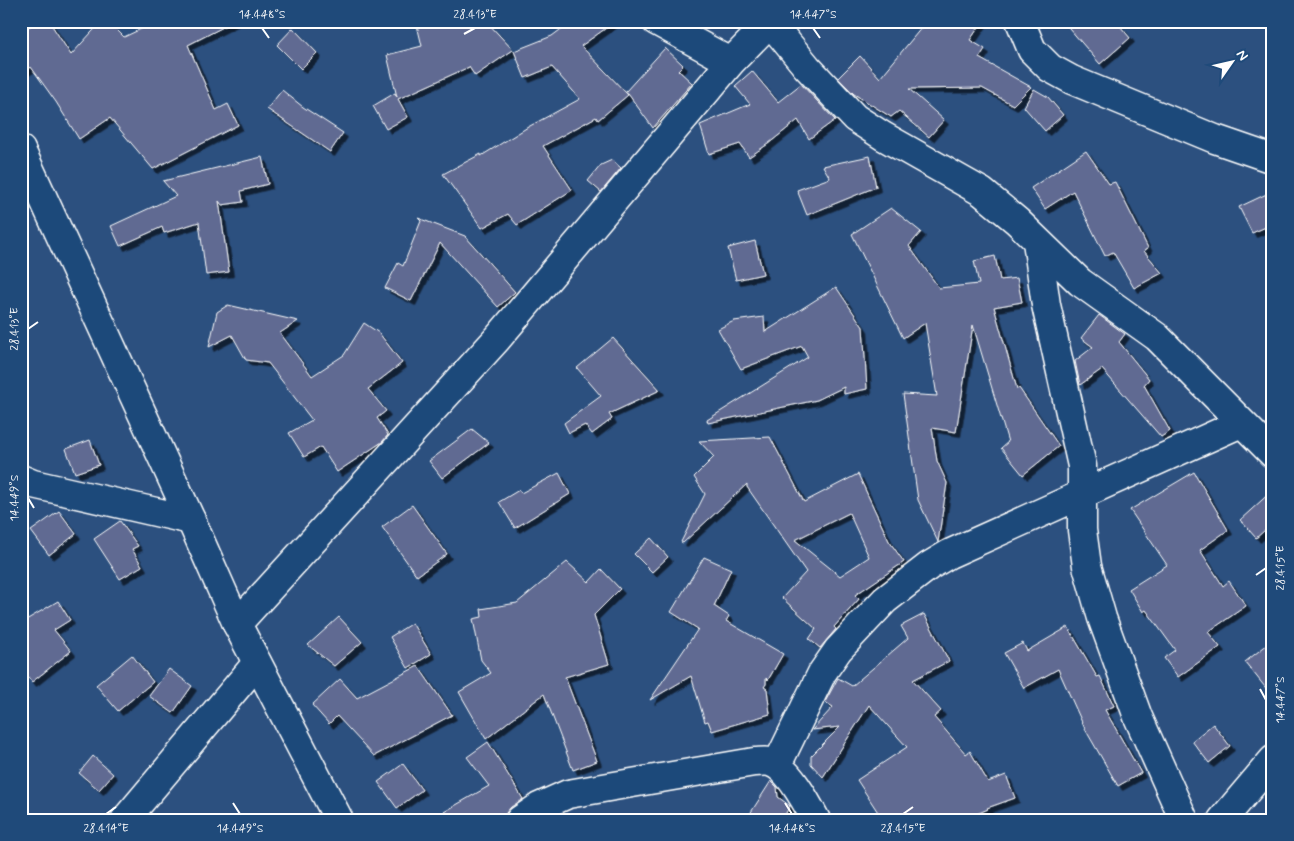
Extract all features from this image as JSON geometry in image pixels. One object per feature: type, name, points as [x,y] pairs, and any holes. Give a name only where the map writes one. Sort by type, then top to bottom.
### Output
[{"type":"street","points":[[656,21],[731,62]]},
{"type":"street","points":[[1020,21],[1032,50],[1050,68],[1072,80],[1215,140],[1273,159]]},
{"type":"street","points":[[237,624],[497,339],[731,62],[771,22],[807,67],[855,118],[982,192],[1017,222],[1080,282],[1157,337],[1273,454]]},
{"type":"street","points":[[21,150],[237,624],[339,820]]},
{"type":"street","points":[[1037,241],[1046,305],[1082,466],[1082,530],[1087,566],[1102,618],[1138,717],[1184,820]]},
{"type":"street","points":[[777,765],[822,673],[838,650],[885,600],[929,566],[949,554],[1241,423]]},
{"type":"street","points":[[21,479],[42,486],[191,520]]},
{"type":"street","points":[[125,820],[257,662]]},
{"type":"street","points":[[1222,820],[1273,760]]},
{"type":"street","points":[[520,820],[540,807],[568,794],[754,762],[769,762],[777,765],[798,788],[816,820]]},
{"type":"building","points":[[38,21],[49,21],[71,55],[102,21],[108,21],[124,37],[158,21],[235,21],[188,45],[216,110],[228,104],[238,125],[153,169],[110,118],[79,139],[31,67],[21,73],[21,32]]},
{"type":"building","points":[[416,21],[486,21],[513,50],[475,76],[469,67],[398,99],[408,117],[386,129],[373,106],[395,93],[397,97],[387,55],[422,46]]},
{"type":"building","points":[[572,21],[616,21],[581,46],[628,95],[598,120],[596,117],[543,146],[572,190],[517,225],[508,214],[482,228],[443,174],[481,154],[481,156],[528,127],[580,99],[552,67],[525,78],[514,51],[552,36]]},
{"type":"building","points":[[927,21],[983,21],[970,40],[985,49],[979,58],[1031,87],[1013,105],[982,88],[909,89],[944,120],[929,137],[899,111],[891,117],[854,94],[838,78],[860,56],[880,78]]},
{"type":"building","points":[[1063,21],[1116,21],[1130,38],[1100,64]]},
{"type":"building","points":[[293,28],[317,53],[301,69],[277,45]]},
{"type":"building","points":[[665,48],[683,65],[678,70],[692,83],[653,128],[626,91]]},
{"type":"building","points":[[752,71],[778,102],[801,84],[835,120],[809,139],[798,120],[749,157],[740,144],[709,154],[700,125],[750,104],[735,86]]},
{"type":"building","points":[[1034,89],[1048,97],[1063,115],[1045,131],[1024,107]]},
{"type":"building","points":[[282,90],[303,107],[343,133],[330,152],[267,109]]},
{"type":"building","points":[[1086,151],[1109,184],[1115,182],[1148,248],[1144,251],[1162,273],[1134,288],[1113,252],[1105,256],[1073,191],[1045,209],[1031,188]]},
{"type":"building","points":[[870,156],[876,187],[807,215],[797,190],[830,178],[823,166]]},
{"type":"building","points":[[262,157],[268,184],[241,191],[243,202],[222,205],[219,201],[229,272],[206,275],[199,222],[164,233],[162,227],[120,246],[111,226],[176,196],[163,181]]},
{"type":"building","points":[[612,160],[621,168],[601,192],[588,181],[601,165]]},
{"type":"building","points":[[1273,191],[1273,224],[1252,233],[1239,207]]},
{"type":"building","points":[[891,208],[921,232],[909,246],[939,288],[979,284],[974,261],[995,256],[1000,280],[1017,278],[1022,302],[994,307],[1017,389],[1019,388],[1059,446],[1023,475],[1001,448],[1008,442],[973,325],[956,432],[932,428],[937,461],[947,483],[938,542],[918,500],[903,394],[937,396],[925,323],[903,338],[852,234]]},
{"type":"building","points":[[418,218],[465,236],[515,292],[498,307],[440,243],[411,301],[385,288],[398,263],[403,266],[421,221]]},
{"type":"building","points":[[755,241],[763,274],[736,280],[728,248]]},
{"type":"building","points":[[836,287],[863,327],[867,389],[844,394],[844,387],[817,400],[708,423],[707,420],[808,357],[802,346],[741,369],[718,329],[734,321],[764,317],[765,332]]},
{"type":"building","points":[[228,305],[298,321],[280,333],[312,376],[344,355],[364,323],[379,333],[402,363],[368,389],[386,411],[377,418],[388,435],[382,442],[337,472],[321,447],[304,457],[289,433],[312,420],[268,363],[246,360],[232,335],[209,347],[217,312]]},
{"type":"building","points":[[1099,315],[1125,334],[1119,342],[1149,379],[1144,385],[1170,431],[1161,437],[1102,369],[1080,385],[1075,361],[1093,347],[1081,338]]},
{"type":"building","points":[[613,338],[660,390],[609,414],[612,419],[592,434],[585,425],[569,433],[564,423],[601,396],[577,368]]},
{"type":"building","points":[[472,429],[489,443],[442,478],[429,461]]},
{"type":"building","points":[[770,437],[804,502],[858,474],[889,541],[904,562],[855,595],[859,599],[834,627],[836,629],[820,648],[809,639],[816,629],[782,598],[806,572],[747,487],[747,484],[683,543],[681,542],[705,494],[694,477],[714,457],[699,441]],"holes":[[[849,513],[869,557],[840,576],[795,540]]]},
{"type":"building","points":[[90,440],[99,465],[75,473],[66,449]]},
{"type":"building","points":[[1194,472],[1228,530],[1200,550],[1223,586],[1229,581],[1246,606],[1208,632],[1220,647],[1178,677],[1164,658],[1175,650],[1146,610],[1143,612],[1129,589],[1167,565],[1130,510]]},
{"type":"building","points":[[559,473],[570,494],[515,528],[499,502],[519,490],[521,493]]},
{"type":"building","points":[[1273,490],[1273,523],[1256,538],[1240,520]]},
{"type":"building","points":[[412,505],[447,554],[417,576],[382,527]]},
{"type":"building","points":[[59,511],[76,534],[49,555],[31,531]]},
{"type":"building","points":[[120,521],[138,546],[132,549],[142,566],[120,579],[94,539]]},
{"type":"building","points":[[651,538],[668,557],[652,572],[634,554]]},
{"type":"building","points":[[704,557],[731,569],[714,606],[729,616],[726,621],[783,654],[768,680],[766,678],[764,687],[767,689],[770,714],[712,731],[708,721],[705,722],[691,676],[650,700],[698,629],[671,612]]},
{"type":"building","points":[[567,562],[589,582],[601,569],[620,589],[594,615],[609,664],[565,677],[597,761],[573,770],[544,694],[486,739],[459,692],[491,673],[481,660],[473,619],[482,617],[481,609],[517,603]]},
{"type":"building","points":[[58,601],[70,620],[54,630],[71,651],[32,682],[21,668],[21,623]]},
{"type":"building","points":[[924,614],[949,661],[913,680],[941,711],[934,717],[966,754],[970,751],[988,782],[1006,775],[1015,798],[987,808],[963,820],[883,820],[857,780],[907,747],[869,705],[823,777],[811,764],[811,756],[840,727],[812,730],[833,707],[825,702],[838,678],[852,686],[908,638],[901,626]]},
{"type":"building","points":[[339,617],[362,642],[334,666],[308,645]]},
{"type":"building","points":[[412,623],[431,654],[408,668],[390,637]]},
{"type":"building","points":[[1068,627],[1097,677],[1100,676],[1114,706],[1105,710],[1141,773],[1118,786],[1085,729],[1058,669],[1024,688],[1004,653],[1023,643],[1027,651]]},
{"type":"building","points":[[1273,640],[1273,697],[1245,662]]},
{"type":"building","points":[[132,655],[153,682],[118,711],[96,685]]},
{"type":"building","points":[[418,666],[452,715],[374,756],[337,716],[329,724],[312,705],[340,679],[357,698]]},
{"type":"building","points":[[169,669],[192,686],[173,713],[149,696]]},
{"type":"building","points":[[1213,724],[1230,746],[1209,763],[1192,741]]},
{"type":"building","points":[[488,742],[523,799],[511,807],[506,813],[505,820],[430,820],[489,786],[467,757]]},
{"type":"building","points":[[93,756],[113,774],[99,790],[79,773]]},
{"type":"building","points":[[403,764],[422,790],[397,808],[378,782]]},
{"type":"building","points":[[771,781],[777,787],[778,797],[790,806],[782,820],[746,820]]}]
